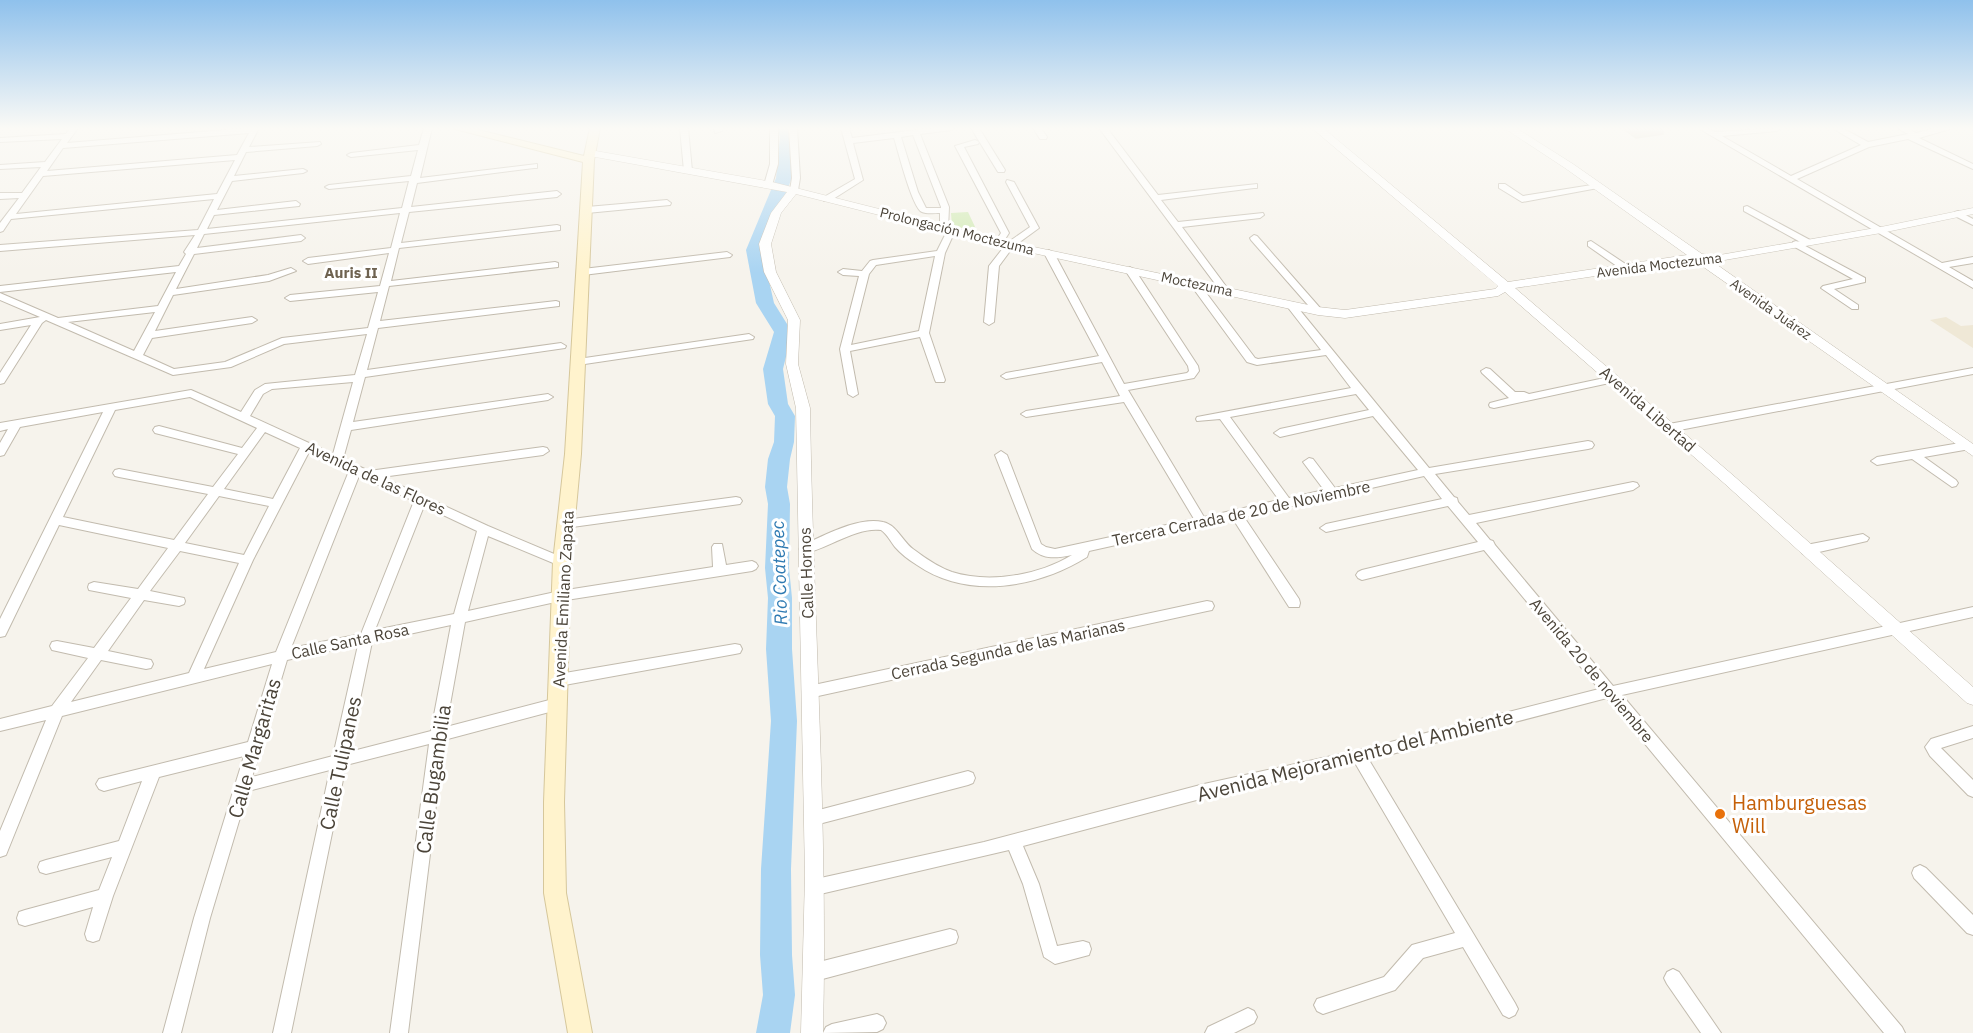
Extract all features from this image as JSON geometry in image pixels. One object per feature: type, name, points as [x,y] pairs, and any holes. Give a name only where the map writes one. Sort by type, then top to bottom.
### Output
[{"type":"main road","name":"Avenida Emiliano Zapata","points":[[574,1029],[555,893],[557,704],[560,680],[560,596],[573,454],[588,176]]},
{"type":"street","points":[[1,228],[39,176]]},
{"type":"street","points":[[137,356],[230,176]]},
{"type":"street","points":[[228,179],[254,176]]},
{"type":"street","points":[[329,187],[441,176]]},
{"type":"street","name":"Prolongación Moctezuma","points":[[718,176],[792,190],[1049,254]]},
{"type":"street","points":[[770,185],[772,176]]},
{"type":"street","points":[[792,190],[796,176]]},
{"type":"street","points":[[827,199],[858,180],[857,176]]},
{"type":"street","points":[[909,176],[922,210],[945,211]]},
{"type":"street","points":[[932,176],[945,211],[947,230],[940,253],[924,333],[939,380]]},
{"type":"street","points":[[975,176],[1005,233],[1004,243],[993,266],[989,322]]},
{"type":"street","points":[[1139,176],[1225,291]]},
{"type":"street","name":"Avenida Libertad","points":[[1375,176],[1614,379],[1973,698]]},
{"type":"street","name":"Avenida Juárez","points":[[1583,176],[1970,448]]},
{"type":"street","points":[[1786,176],[1973,285]]},
{"type":"street","points":[[1791,179],[1797,176]]},
{"type":"street","points":[[337,460],[415,179]]},
{"type":"street","points":[[1004,243],[1035,228],[1010,182]]},
{"type":"street","points":[[1156,198],[1254,186]]},
{"type":"street","points":[[1502,186],[1522,199],[1598,186]]},
{"type":"street","name":"Calle Hornos","points":[[792,190],[776,213],[765,243],[770,272],[794,320],[792,364],[803,408],[805,549],[816,887],[812,1033]]},
{"type":"street","points":[[0,248],[200,232],[406,212],[557,194]]},
{"type":"street","points":[[0,196],[26,195]]},
{"type":"street","points":[[9,217],[219,196]]},
{"type":"street","points":[[586,210],[668,203]]},
{"type":"street","points":[[210,213],[296,204]]},
{"type":"street","points":[[1746,209],[1862,280],[1826,288],[1855,307]]},
{"type":"street","name":"Avenida Moctezuma","points":[[1345,314],[1498,292],[1507,286],[1624,267],[1696,257],[1714,259],[1973,212]]},
{"type":"street","points":[[1958,214],[1973,222]]},
{"type":"street","points":[[1176,225],[1260,215]]},
{"type":"street","points":[[308,261],[557,228]]},
{"type":"street","points":[[189,252],[301,238]]},
{"type":"street","points":[[1254,238],[1318,311]]},
{"type":"street","points":[[1591,243],[1624,267]]},
{"type":"street","points":[[853,393],[845,349],[864,274],[873,263],[940,253]]},
{"type":"street","points":[[1049,254],[1124,393],[1201,521]]},
{"type":"street","name":"Moctezuma","points":[[1049,254],[1318,311],[1345,314]]},
{"type":"street","points":[[583,272],[727,255]]},
{"type":"street","points":[[1941,266],[1973,260]]},
{"type":"street","points":[[290,298],[555,265]]},
{"type":"street","points":[[0,289],[181,269]]},
{"type":"street","points":[[1026,414],[1124,393],[1190,376],[1194,371],[1193,366],[1130,270]]},
{"type":"street","points":[[170,293],[269,278],[291,271]]},
{"type":"street","points":[[843,272],[864,274]]},
{"type":"street","points":[[1195,284],[1251,360],[1257,362],[1328,352]]},
{"type":"street","points":[[0,296],[55,318],[173,372],[227,365],[282,341],[556,304]]},
{"type":"street","name":"Avenida 20 de noviembre","points":[[1291,305],[1376,412],[1453,501],[1896,1033]]},
{"type":"street","points":[[0,327],[55,318],[163,308]]},
{"type":"street","points":[[149,335],[252,320]]},
{"type":"street","points":[[0,381],[38,321]]},
{"type":"street","points":[[845,349],[924,333]]},
{"type":"street","points":[[578,362],[749,338]]},
{"type":"street","points":[[243,418],[259,392],[269,386],[361,376],[561,346]]},
{"type":"street","points":[[1006,376],[1105,358]]},
{"type":"street","points":[[1486,371],[1513,396],[1540,393]]},
{"type":"street","points":[[1669,428],[1973,371]]},
{"type":"street","points":[[1494,405],[1540,393],[1614,379]]},
{"type":"street","points":[[1201,419],[1358,390]]},
{"type":"street","name":"Avenida de las Flores","points":[[111,407],[190,393],[484,529],[562,562]]},
{"type":"street","points":[[346,427],[548,397]]},
{"type":"street","points":[[0,428],[111,407]]},
{"type":"street","points":[[0,632],[111,407]]},
{"type":"street","points":[[1280,433],[1376,412]]},
{"type":"street","points":[[1222,414],[1286,502]]},
{"type":"street","points":[[0,452],[16,425]]},
{"type":"street","points":[[0,850],[57,710],[263,427]]},
{"type":"street","points":[[159,430],[245,452]]},
{"type":"street","name":"Tercera Cerrada de 20 de Noviembre","points":[[1001,455],[1036,546],[1042,551],[1056,554],[1426,472],[1588,445]]},
{"type":"street","points":[[193,679],[247,560],[307,446]]},
{"type":"street","points":[[1877,461],[1970,448]]},
{"type":"street","points":[[362,472],[543,451]]},
{"type":"street","points":[[1914,455],[1952,483]]},
{"type":"street","points":[[1309,462],[1332,493]]},
{"type":"street","name":"Calle Margaritas","points":[[172,1033],[202,918],[280,656],[362,472]]},
{"type":"street","points":[[119,473],[275,503]]},
{"type":"street","points":[[1468,520],[1633,486]]},
{"type":"street","name":"Calle Tulipanes","points":[[282,1033],[366,637],[421,499]]},
{"type":"street","points":[[565,524],[736,501]]},
{"type":"street","points":[[1326,528],[1453,501]]},
{"type":"street","points":[[1235,513],[1294,603]]},
{"type":"street","points":[[54,520],[247,560]]},
{"type":"street","points":[[805,549],[868,525],[883,526],[892,532],[901,545],[935,570],[951,576],[994,582],[1040,573],[1069,564],[1083,554],[1083,547]]},
{"type":"street","name":"Calle Bugambilia","points":[[399,1033],[437,737],[459,618],[484,529]]},
{"type":"street","points":[[1806,550],[1863,538]]},
{"type":"street","points":[[1362,575],[1489,544]]},
{"type":"street","points":[[718,547],[720,572]]},
{"type":"street","name":"Calle Santa Rosa","points":[[0,724],[193,679],[280,656],[560,596],[752,566]]},
{"type":"street","points":[[94,587],[179,602]]},
{"type":"street","name":"Cerrada Segunda de las Marianas","points":[[809,692],[1207,606]]},
{"type":"street","name":"Avenida Mejoramiento del Ambiente","points":[[816,887],[1013,841],[1204,791],[1359,756],[1610,692],[1973,612]]},
{"type":"street","points":[[57,646],[146,664]]},
{"type":"street","points":[[560,680],[735,649]]},
{"type":"street","points":[[243,786],[340,763],[557,704]]},
{"type":"street","points":[[1973,732],[1936,743],[1932,747],[1973,790]]},
{"type":"street","points":[[104,784],[253,747]]},
{"type":"street","points":[[1359,756],[1509,1009]]},
{"type":"street","points":[[93,934],[105,896],[153,773]]},
{"type":"street","points":[[815,818],[968,778]]},
{"type":"street","points":[[1013,841],[1031,884],[1050,951],[1055,956],[1083,949]]},
{"type":"street","points":[[46,867],[124,847]]},
{"type":"street","points":[[1920,873],[1973,927]]},
{"type":"street","points":[[25,918],[105,896]]},
{"type":"street","points":[[815,972],[950,937]]},
{"type":"street","points":[[1323,1005],[1389,984],[1418,951],[1467,938]]},
{"type":"street","points":[[1673,978],[1712,1033]]},
{"type":"street","points":[[1214,1033],[1248,1017]]},
{"type":"street","points":[[832,1033],[877,1023]]},
{"type":"shaded area","points":[[1946,317],[1961,326],[1973,325],[1973,348],[1930,320]]},
{"type":"green space","points":[[968,212],[977,231],[952,226],[951,213]]},
{"type":"waterway","name":"Rio Coatepec","points":[[773,1033],[779,995],[776,955],[776,869],[784,721],[779,649],[780,598],[777,568],[779,504],[776,487],[779,459],[784,442],[785,416],[778,404],[773,369],[783,332],[765,303],[754,250],[784,176]]},
{"type":"place","name":"Hamburguesas Will","points":[[1720,814]]},
{"type":"district","name":"Auris II","points":[[351,272]]}]
